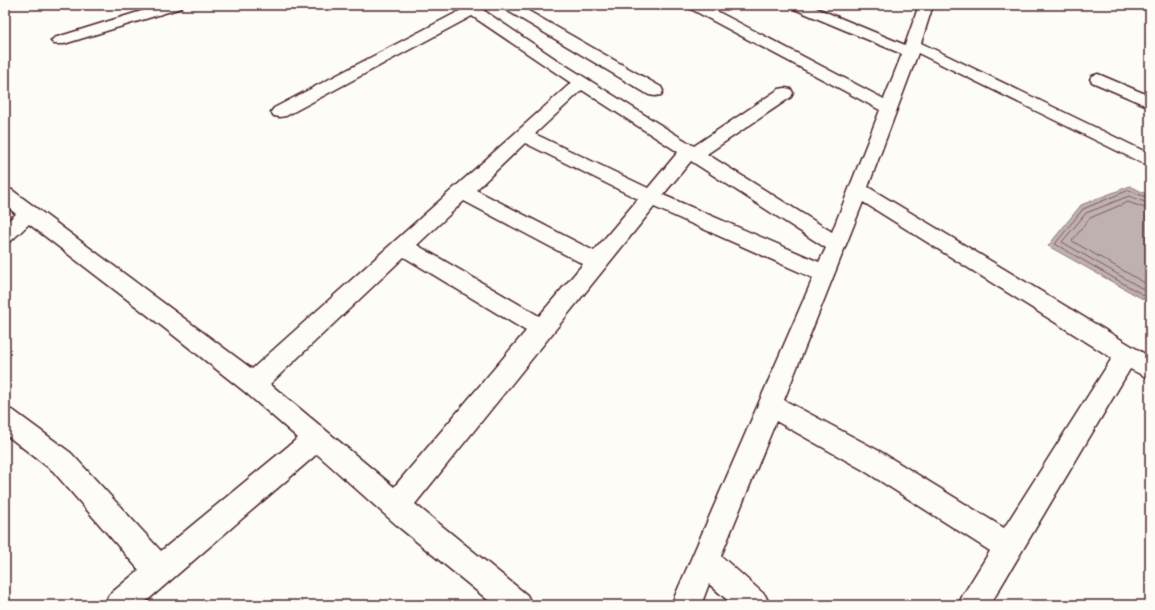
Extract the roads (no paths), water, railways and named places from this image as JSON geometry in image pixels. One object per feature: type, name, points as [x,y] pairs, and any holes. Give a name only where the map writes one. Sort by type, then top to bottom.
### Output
[{"type":"street","points":[[59,41],[176,5]]},
{"type":"street","points":[[508,5],[655,91]]},
{"type":"street","points":[[694,5],[888,108]]},
{"type":"street","points":[[797,5],[912,49],[1150,161]]},
{"type":"street","points":[[686,605],[837,245],[857,189],[912,49],[926,5]]},
{"type":"street","points":[[280,112],[478,7],[581,82],[837,245]]},
{"type":"street","points":[[1098,79],[1150,102]]},
{"type":"street","points":[[253,384],[581,82]]},
{"type":"street","points":[[396,506],[650,197],[692,152],[785,93]]},
{"type":"street","points":[[523,135],[650,197],[825,274]]},
{"type":"street","points":[[857,189],[1150,369]]},
{"type":"street","points":[[462,191],[597,262]]},
{"type":"street","points":[[5,195],[253,384],[396,506],[517,605]]},
{"type":"street","points":[[5,235],[28,214]]},
{"type":"street","points":[[402,246],[542,329]]},
{"type":"street","points":[[973,605],[1126,355]]},
{"type":"street","points":[[770,405],[879,464],[1009,547]]},
{"type":"street","points":[[5,419],[62,462],[160,572]]},
{"type":"street","points":[[119,605],[160,572],[317,438]]},
{"type":"street","points":[[704,561],[755,605]]},
{"type":"water","points":[[1130,186],[1150,196],[1150,303],[1048,246],[1081,205]]}]
